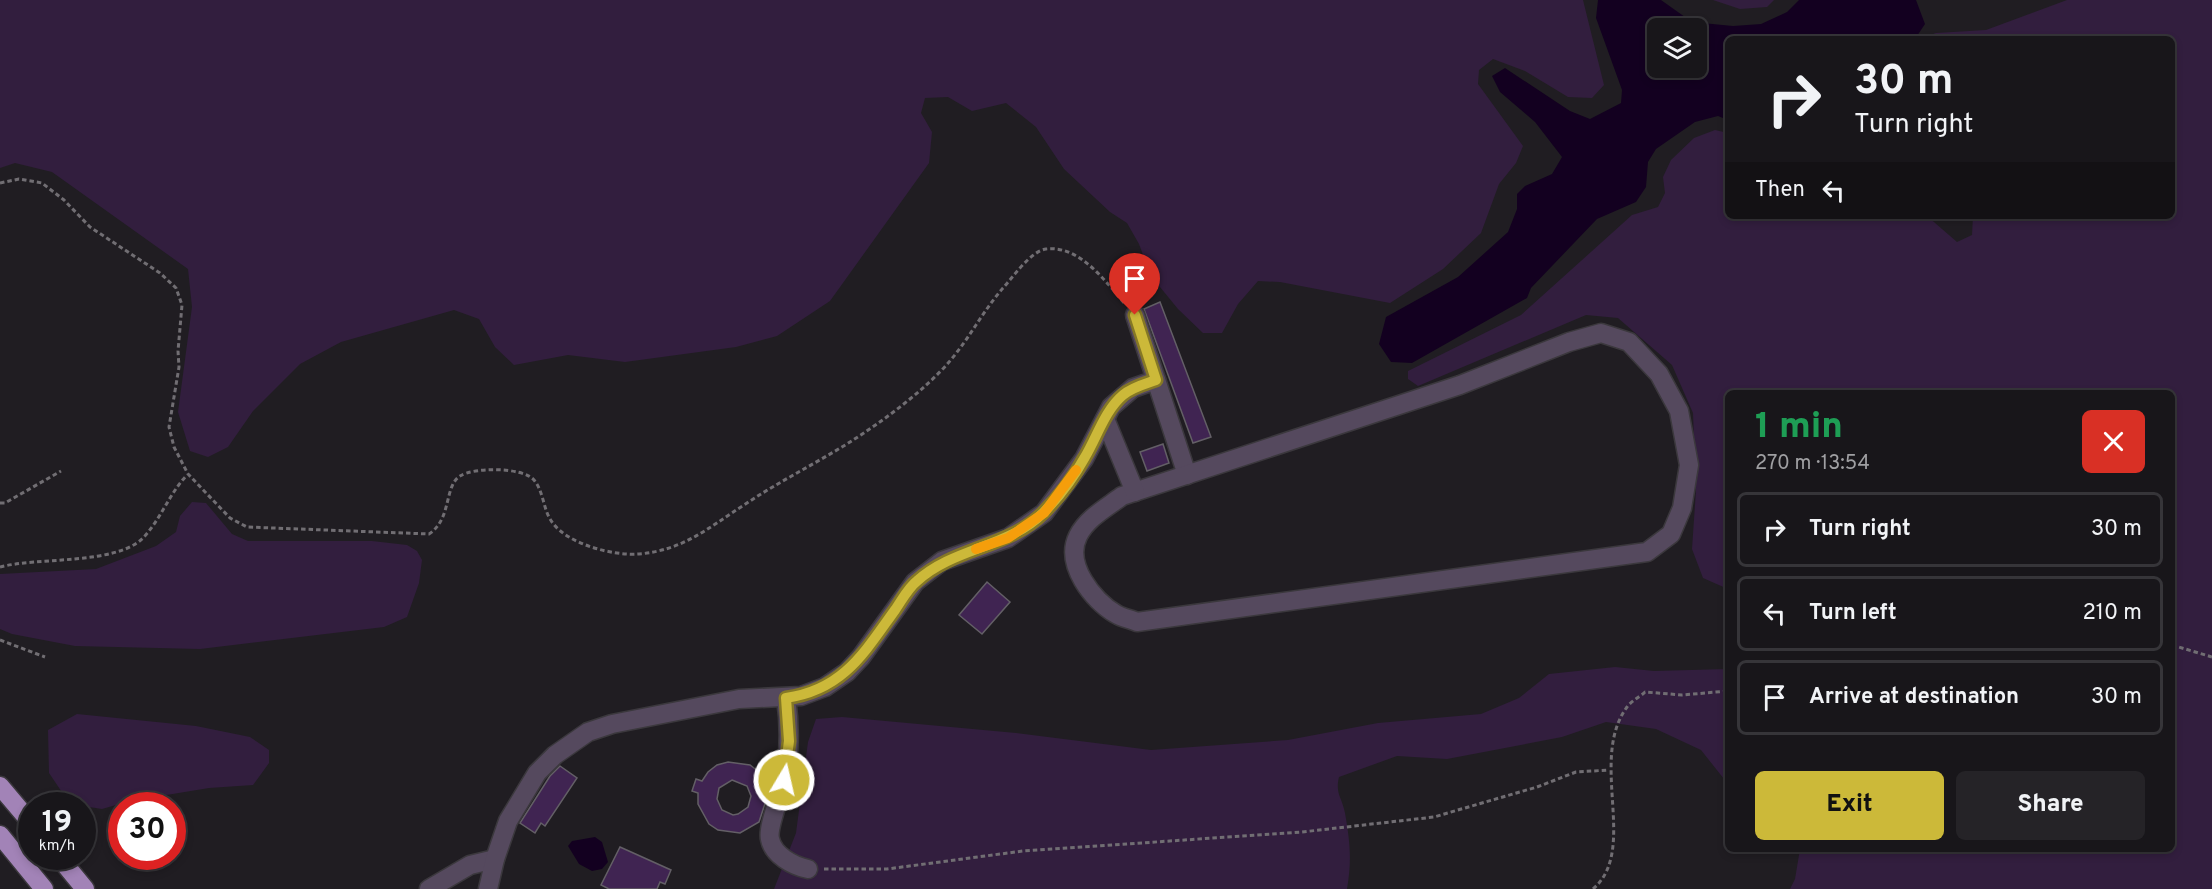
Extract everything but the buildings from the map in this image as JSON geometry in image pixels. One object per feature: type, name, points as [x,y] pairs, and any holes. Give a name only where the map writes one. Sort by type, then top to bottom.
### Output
[{"type":"highway","points":[[0,786],[18,807]]},
{"type":"highway","points":[[0,835],[44,889]]},
{"type":"highway","points":[[69,870],[85,889]]},
{"type":"street","points":[[1135,315],[1187,475]]},
{"type":"street","points":[[1601,333],[1629,342],[1659,374],[1679,411],[1689,465],[1682,508],[1671,534],[1647,552],[1137,622],[1116,614],[1091,594],[1074,560],[1077,538],[1091,518],[1122,496],[1187,475],[1460,385],[1569,342],[1601,333]]},
{"type":"street","points":[[488,889],[508,821],[537,773],[555,755],[588,732],[612,724],[739,699],[801,696],[825,687],[847,672],[861,657],[915,582],[942,561],[1008,538],[1044,513],[1084,459],[1111,407],[1122,395],[1133,388],[1156,380]]},
{"type":"street","points":[[1105,419],[1135,492]]},
{"type":"street","points":[[786,698],[788,755],[769,837],[776,851],[783,857],[791,863],[808,869]]},
{"type":"street","points":[[429,889],[470,865],[495,859]]},
{"type":"path","points":[[0,183],[19,179],[42,183],[64,200],[90,227],[160,273],[176,288],[182,305],[179,367],[169,427],[174,447],[188,474],[230,518],[247,527],[429,534],[437,528],[444,517],[453,483],[459,477],[479,471],[512,470],[525,473],[534,480],[542,494],[550,521],[573,541],[607,550],[635,554],[658,552],[683,544],[712,528],[744,505],[866,432],[949,362],[1000,292],[1026,261],[1045,249],[1067,251],[1097,272],[1135,315]]},
{"type":"path","points":[[0,503],[5,503],[60,471]]},
{"type":"path","points":[[0,567],[117,553],[141,540],[159,519],[174,489],[188,474]]},
{"type":"path","points":[[0,640],[45,657]]},
{"type":"path","points":[[2175,646],[2212,657]]},
{"type":"path","points":[[1593,889],[1599,884],[1612,858],[1613,818],[1609,770],[1614,734],[1627,706],[1645,692],[1682,695],[1725,691]]},
{"type":"path","points":[[808,869],[887,869],[1023,851],[1302,832],[1434,817],[1537,787],[1576,772],[1609,770]]},
{"type":"shaded area","points":[[0,0],[1583,0],[1604,85],[1592,98],[1568,97],[1525,71],[1493,59],[1479,70],[1478,84],[1523,146],[1516,163],[1499,184],[1481,233],[1443,269],[1390,303],[1280,282],[1258,281],[1238,304],[1222,333],[1203,333],[1178,309],[1151,276],[1139,244],[1127,223],[1110,212],[1064,169],[1036,127],[1006,103],[972,111],[948,97],[925,98],[921,113],[932,132],[929,163],[830,301],[777,336],[736,347],[625,362],[568,355],[514,365],[495,347],[479,319],[454,310],[341,342],[300,364],[253,411],[228,447],[208,457],[190,451],[178,412],[192,307],[188,269],[52,172],[15,163],[0,168]]},
{"type":"shaded area","points":[[1598,0],[1661,0],[1686,18],[1647,18],[1647,78],[1707,78],[1707,23],[1733,26],[1761,24],[1787,12],[1799,0],[1916,0],[1925,24],[1917,36],[1725,36],[1725,119],[1718,116],[1695,122],[1656,149],[1648,162],[1646,187],[1636,202],[1597,219],[1531,288],[1527,298],[1412,363],[1391,362],[1379,344],[1386,317],[1458,277],[1508,232],[1517,209],[1517,194],[1525,186],[1552,174],[1562,157],[1535,122],[1500,92],[1492,76],[1505,68],[1570,111],[1590,119],[1621,103],[1622,90],[1596,18]]},
{"type":"shaded area","points":[[1713,0],[1774,0],[1767,7],[1740,9]]},
{"type":"shaded area","points":[[2067,0],[2212,0],[2212,889],[1790,889],[1795,879],[1800,852],[2175,852],[2175,390],[1725,390],[1725,588],[1703,578],[1692,549],[1696,490],[1693,413],[1672,365],[1618,318],[1586,315],[1418,386],[1408,379],[1408,371],[1521,315],[1632,215],[1658,207],[1665,193],[1663,177],[1671,160],[1694,138],[1715,130],[1725,132],[1725,219],[1930,219],[1957,242],[1972,235],[1973,219],[2175,219],[2175,36],[1928,36],[1936,33],[1986,30]]},
{"type":"shaded area","points":[[192,502],[206,503],[232,534],[248,541],[372,541],[407,545],[417,551],[422,560],[419,583],[407,617],[384,627],[200,649],[75,646],[12,634],[0,629],[0,574],[96,569],[156,546],[176,532],[180,516]]},
{"type":"shaded area","points":[[1615,667],[1654,671],[1725,669],[1725,780],[1701,750],[1656,729],[1606,722],[1562,737],[1447,759],[1397,756],[1339,777],[1338,792],[1345,813],[1349,842],[1350,869],[1347,889],[774,889],[796,833],[808,742],[816,719],[842,717],[1016,733],[1151,750],[1288,740],[1378,723],[1481,714],[1519,698],[1549,674]]},
{"type":"shaded area","points":[[77,714],[196,726],[250,737],[269,750],[269,763],[253,785],[185,792],[108,792],[108,807],[102,809],[96,808],[96,792],[62,792],[49,773],[48,730]]},
{"type":"shaded area","points":[[595,837],[602,842],[608,862],[602,869],[592,871],[579,864],[568,846],[572,841]]},
{"type":"slow traffic","points":[[976,549],[1008,538],[1044,513],[1076,470]]},
{"type":"route","points":[[784,780],[789,741],[786,698],[801,696],[825,687],[847,672],[861,657],[915,582],[942,561],[1008,538],[1044,513],[1084,459],[1111,407],[1122,395],[1133,388],[1156,380],[1135,315]]}]
